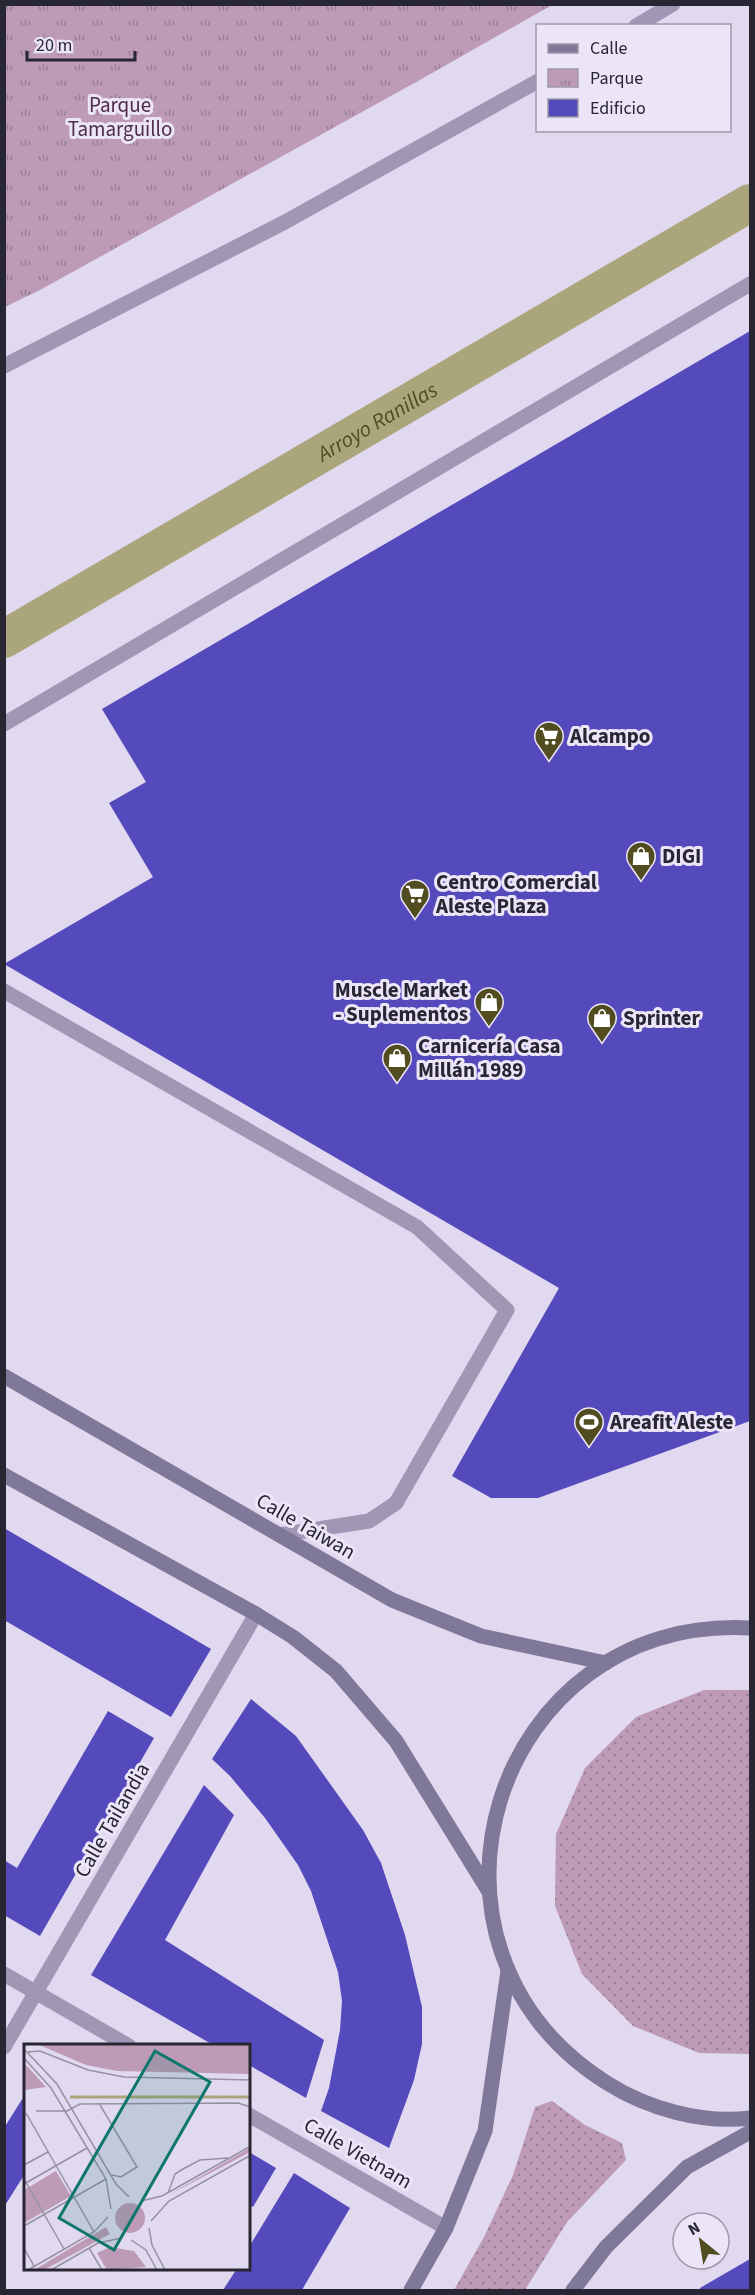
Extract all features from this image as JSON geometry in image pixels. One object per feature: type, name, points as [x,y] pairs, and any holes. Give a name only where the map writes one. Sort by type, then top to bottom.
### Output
[{"type":"street","points":[[639,24],[673,4]]},
{"type":"street","points":[[4,366],[285,222],[536,82]]},
{"type":"street","points":[[4,724],[750,284]]},
{"type":"street","points":[[4,991],[417,1227],[507,1310],[396,1503],[369,1521],[279,1535]]},
{"type":"street","name":"Calle Taiwan","points":[[4,1376],[392,1600],[481,1636],[606,1663]]},
{"type":"street","points":[[4,1475],[256,1614],[293,1638],[336,1671],[396,1741],[488,1890]]},
{"type":"street","name":"Calle Tailandia","points":[[4,2047],[256,1614]]},
{"type":"street","points":[[750,1628],[719,1628],[660,1639],[606,1663],[570,1690],[540,1723],[515,1760],[499,1802],[489,1845],[488,1890],[495,1932],[508,1971],[528,2008],[554,2041],[585,2069],[620,2091],[659,2108],[699,2116],[750,2118]]},
{"type":"street","points":[[411,2290],[446,2228],[485,2131],[508,1971]]},
{"type":"street","points":[[4,1974],[126,2044]]},
{"type":"street","name":"Calle Vietnam","points":[[250,2116],[446,2228]]},
{"type":"street","points":[[573,2290],[606,2247],[687,2167],[750,2132]]},
{"type":"green space","name":"Parque Tamarguillo","points":[[5,4],[552,5],[40,290],[5,307]]},
{"type":"green space","points":[[704,1690],[750,1690],[750,2054],[699,2053],[633,2026],[582,1974],[555,1906],[556,1834],[585,1768],[636,1717]]},
{"type":"green space","points":[[552,2101],[585,2125],[622,2143],[626,2160],[567,2222],[525,2290],[454,2290],[484,2237],[513,2175],[535,2107]]},
{"type":"building","name":"Centro Comercial Aleste Plaza","points":[[750,331],[750,1421],[538,1498],[491,1498],[452,1476],[559,1288],[4,964],[153,877],[109,803],[146,782],[102,709]]},
{"type":"building","points":[[4,1528],[211,1649],[171,1717],[4,1620]]},
{"type":"building","points":[[251,1699],[296,1736],[363,1830],[381,1863],[405,1935],[422,2007],[422,2044],[414,2080],[389,2148],[321,2111],[329,2088],[340,2030],[342,2001],[338,1972],[311,1891],[298,1865],[265,1818],[230,1776],[212,1759]]},
{"type":"building","points":[[108,1711],[154,1738],[40,1936],[4,1915],[4,1860],[17,1868]]},
{"type":"building","points":[[204,1785],[234,1815],[165,1940],[324,2040],[306,2098],[250,2066],[250,2044],[212,2044],[91,1975]]},
{"type":"building","points":[[24,2096],[24,2175],[4,2207],[4,2128]]},
{"type":"building","points":[[250,2153],[276,2168],[253,2207],[250,2206]]},
{"type":"building","points":[[294,2173],[350,2208],[302,2290],[223,2290],[235,2271],[250,2271],[250,2245]]},
{"type":"building","points":[[750,2259],[750,2290],[699,2290],[700,2288]]},
{"type":"waterway","name":"Arroyo Ranillas","points":[[4,639],[750,203]]},
{"type":"place","name":"Alcampo","points":[[549,762]]},
{"type":"place","name":"DIGI","points":[[641,882]]},
{"type":"place","name":"Centro Comercial Aleste Plaza","points":[[415,920]]},
{"type":"place","name":"Muscle Market - Suplementos","points":[[489,1028]]},
{"type":"place","name":"Sprinter","points":[[602,1044]]},
{"type":"place","name":"Carnicería Casa Millán 1989","points":[[397,1084]]},
{"type":"place","name":"Areafit Aleste","points":[[589,1448]]}]
